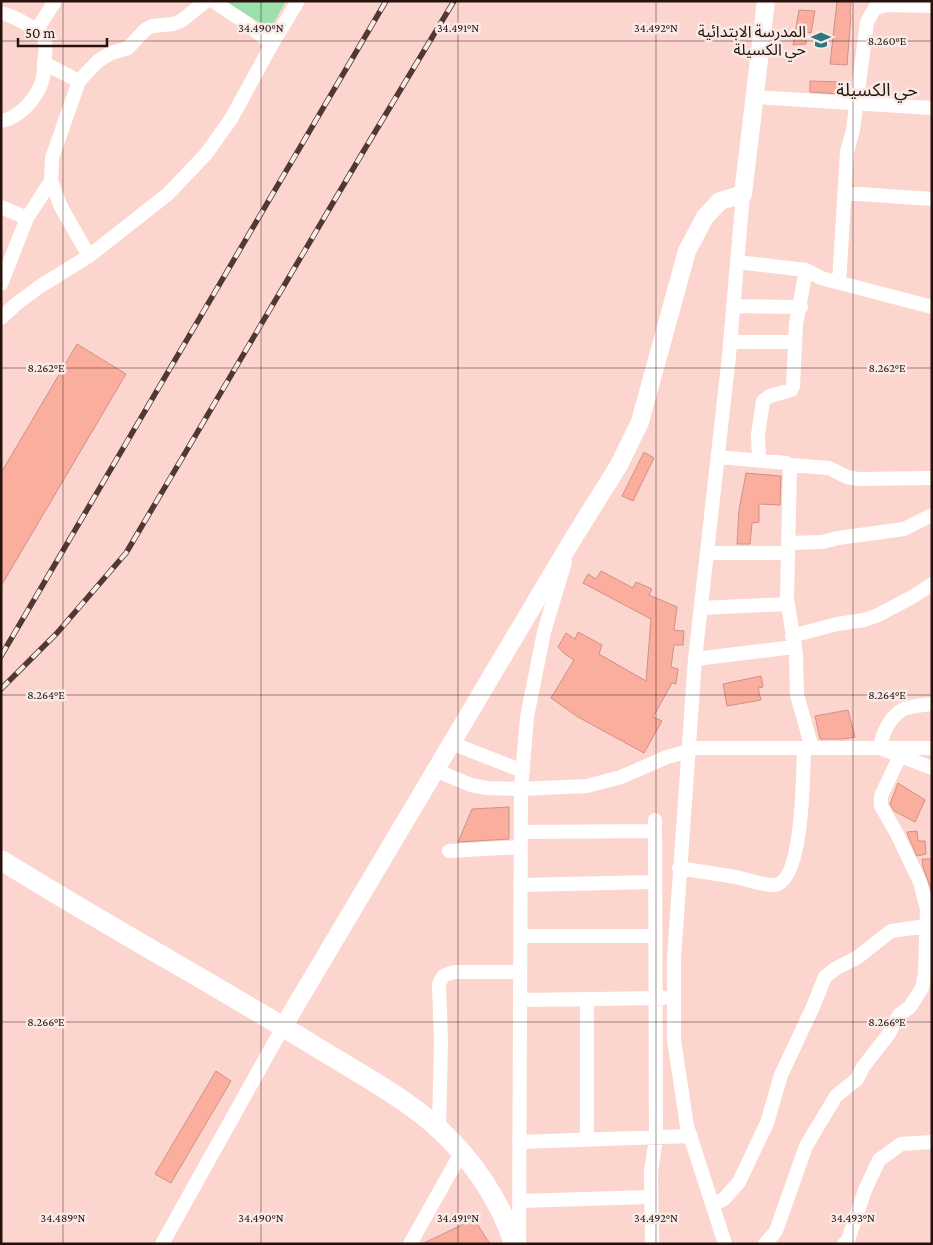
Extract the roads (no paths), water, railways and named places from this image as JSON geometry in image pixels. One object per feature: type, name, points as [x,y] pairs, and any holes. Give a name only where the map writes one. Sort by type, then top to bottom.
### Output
[{"type":"main road","points":[[1,860],[283,1027],[413,1107],[439,1129],[461,1153],[486,1186],[510,1232],[514,1244]]},
{"type":"street","points":[[36,30],[56,1]]},
{"type":"street","points":[[89,256],[61,207],[51,181],[52,158],[79,80],[98,61],[111,53],[128,48],[145,30],[152,26],[173,24],[206,1]]},
{"type":"street","points":[[213,1],[246,23],[272,44]]},
{"type":"street","points":[[1,318],[39,287],[89,256],[168,194],[206,154],[231,119],[298,1]]},
{"type":"street","points":[[725,1244],[688,1126],[674,1040],[674,958],[695,659],[730,342],[753,97],[766,1]]},
{"type":"street","points":[[839,283],[847,152],[853,130],[867,22],[875,8],[887,5],[932,6]]},
{"type":"street","points":[[1,13],[9,14],[36,30],[44,39],[43,78],[35,94],[11,120],[1,121]]},
{"type":"street","points":[[44,63],[79,80]]},
{"type":"street","points":[[753,97],[932,108]]},
{"type":"street","points":[[1,284],[27,218],[51,181]]},
{"type":"street","points":[[844,193],[932,199]]},
{"type":"street","points":[[162,1244],[283,1027],[570,542],[619,465],[640,422],[687,251],[705,217],[715,206],[720,201],[743,194]]},
{"type":"street","points":[[1,207],[27,218]]},
{"type":"street","points":[[737,262],[806,270],[821,278],[932,307]]},
{"type":"street","points":[[759,460],[758,435],[763,401],[770,396],[791,390],[793,386],[796,324],[801,307],[806,270]]},
{"type":"street","points":[[1,300],[15,305]]},
{"type":"street","points":[[733,306],[801,307]]},
{"type":"street","points":[[730,342],[795,342]]},
{"type":"street","points":[[718,457],[829,468],[847,477],[858,479],[932,478]]},
{"type":"street","points":[[679,868],[774,885],[778,883],[790,868],[795,857],[808,748],[797,695],[793,641],[787,604],[790,465]]},
{"type":"street","points":[[707,553],[787,548],[838,538],[904,529],[932,515]]},
{"type":"street","points":[[519,1244],[522,771],[527,717],[544,632],[570,542]]},
{"type":"street","points":[[695,659],[793,641],[837,624],[864,620],[878,615],[931,585]]},
{"type":"street","points":[[701,608],[787,604]]},
{"type":"street","points":[[880,748],[884,731],[895,716],[904,709],[932,704]]},
{"type":"street","points":[[451,743],[522,771]]},
{"type":"street","points":[[880,748],[932,768]]},
{"type":"street","points":[[436,770],[471,785],[487,788],[521,789],[587,786],[621,777],[667,757],[689,750],[932,748]]},
{"type":"street","points":[[765,1244],[776,1231],[806,1146],[836,1096],[857,1079],[863,1067],[888,1035],[899,1016],[910,1007],[922,988],[925,974],[927,909],[920,882],[881,806],[881,796],[900,756]]},
{"type":"street","points":[[521,832],[655,826],[656,1138],[651,1172],[652,1244]]},
{"type":"street","points":[[449,851],[521,847]]},
{"type":"street","points":[[520,885],[655,882]]},
{"type":"street","points":[[712,1205],[724,1199],[739,1182],[767,1123],[781,1076],[825,976],[858,957],[892,931],[927,926]]},
{"type":"street","points":[[520,936],[655,936]]},
{"type":"street","points":[[439,1129],[441,1041],[439,985],[441,978],[445,974],[455,972],[520,972]]},
{"type":"street","points":[[520,1000],[674,998]]},
{"type":"street","points":[[587,999],[587,1140]]},
{"type":"street","points":[[519,1142],[691,1136]]},
{"type":"street","points":[[844,1244],[848,1240],[865,1190],[879,1160],[901,1144],[932,1142]]},
{"type":"street","points":[[410,1244],[461,1153]]},
{"type":"street","points":[[519,1201],[651,1198]]},
{"type":"railway","points":[[1,656],[386,1]]},
{"type":"railway","points":[[1,689],[57,633],[126,553],[454,1]]},
{"type":"place","name":"المدرسة الابتدائية حي الكسيلة","points":[[821,40]]},
{"type":"district","name":"حي الكسيلة","points":[[877,90]]}]
